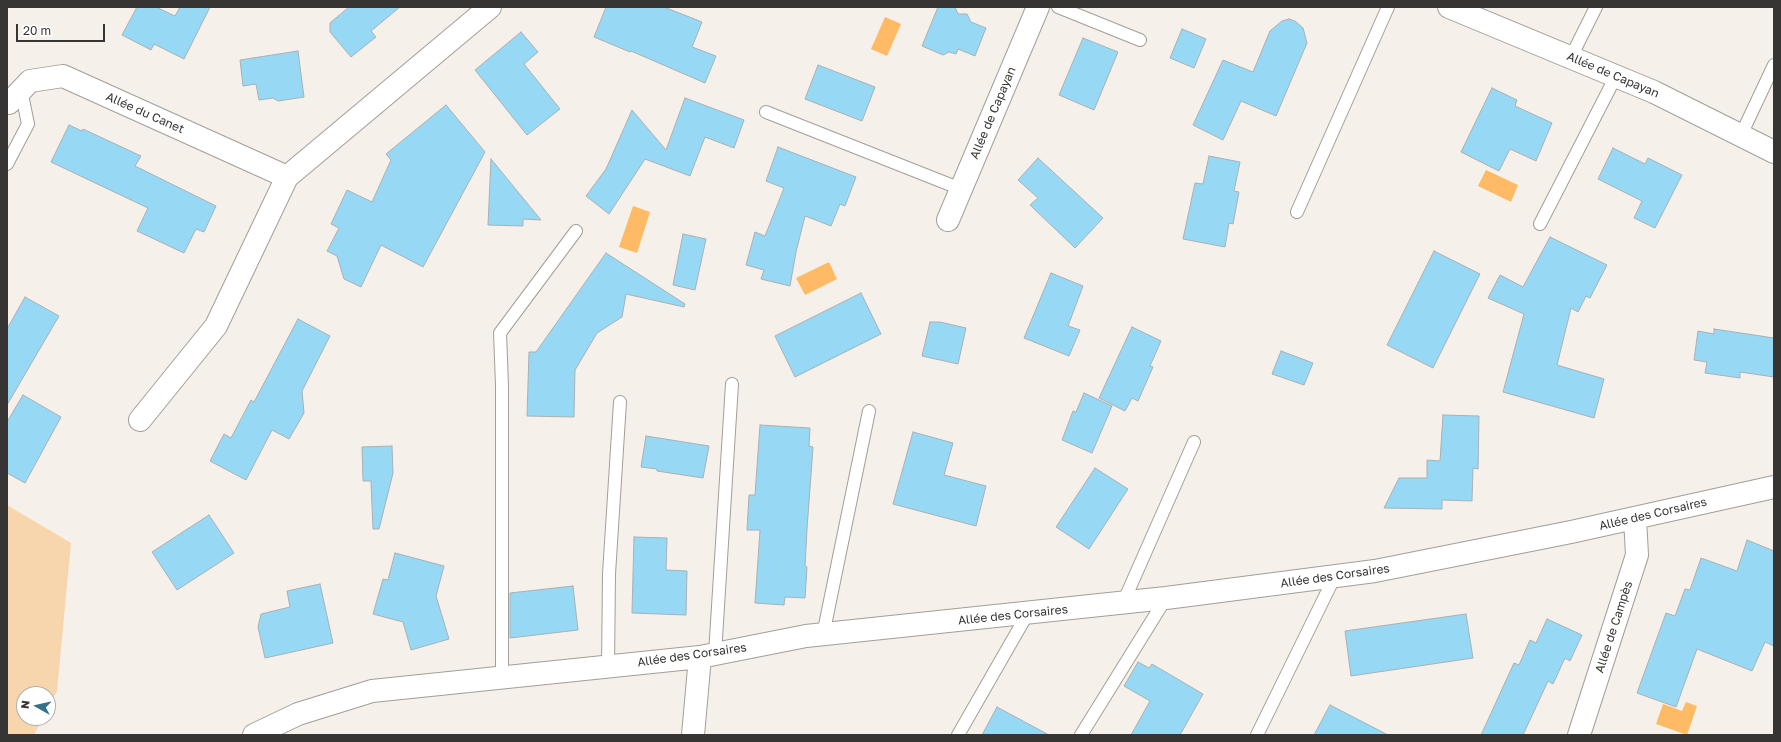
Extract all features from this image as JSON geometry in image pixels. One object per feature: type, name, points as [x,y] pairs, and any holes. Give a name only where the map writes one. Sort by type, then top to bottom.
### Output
[{"type":"street","name":"Allée de Capayan","points":[[948,220],[1038,7]]},
{"type":"street","name":"Allée de Capayan","points":[[1449,7],[1654,92],[1774,152]]},
{"type":"street","points":[[140,420],[216,326],[287,177],[479,10]]},
{"type":"street","name":"Allée du Canet","points":[[14,96],[30,81],[63,76],[287,177]]},
{"type":"street","name":"Allée des Corsaires","points":[[254,735],[298,714],[372,691],[707,656],[823,635],[1123,603],[1375,571],[1635,518],[1774,487]]},
{"type":"street","name":"Allée de Campès","points":[[1579,735],[1637,555],[1635,518]]},
{"type":"street","points":[[693,735],[707,656]]},
{"type":"lane","points":[[1058,7],[1140,40]]},
{"type":"lane","points":[[1298,212],[1388,7]]},
{"type":"lane","points":[[1571,57],[1596,7]]},
{"type":"lane","points":[[1741,135],[1774,65]]},
{"type":"lane","points":[[1540,224],[1616,76]]},
{"type":"lane","points":[[7,164],[28,124],[14,96]]},
{"type":"lane","points":[[766,112],[961,189]]},
{"type":"lane","points":[[502,678],[502,385],[500,333],[576,231]]},
{"type":"lane","points":[[707,656],[732,384]]},
{"type":"lane","points":[[608,667],[610,574],[620,402]]},
{"type":"lane","points":[[823,635],[869,411]]},
{"type":"lane","points":[[1123,603],[1194,442]]},
{"type":"lane","points":[[1257,735],[1335,576]]},
{"type":"lane","points":[[1081,735],[1166,598]]},
{"type":"lane","points":[[958,735],[1028,613]]},
{"type":"shaded area","points":[[885,17],[901,24],[887,56],[871,49]]},
{"type":"shaded area","points":[[1486,170],[1518,185],[1511,202],[1478,186]]},
{"type":"shaded area","points":[[633,206],[650,212],[637,253],[619,247]]},
{"type":"shaded area","points":[[829,262],[837,279],[805,295],[796,278]]},
{"type":"shaded area","points":[[7,505],[71,543],[57,691],[56,693],[56,686],[16,686],[16,726],[39,726],[34,735],[7,735]]},
{"type":"shaded area","points":[[1686,702],[1697,706],[1687,735],[1656,724],[1663,704],[1682,711]]},
{"type":"building","points":[[137,7],[156,7],[175,16],[180,7],[210,7],[184,59],[154,44],[151,50],[122,35]]},
{"type":"building","points":[[349,7],[400,7],[371,31],[376,37],[351,57],[330,32],[330,23]]},
{"type":"building","points":[[606,7],[664,7],[702,22],[692,47],[716,56],[705,83],[631,51],[630,52],[594,37]]},
{"type":"building","points":[[938,7],[955,7],[958,14],[967,14],[971,22],[986,28],[975,56],[958,49],[956,54],[949,52],[943,55],[922,46]]},
{"type":"building","points":[[1289,19],[1295,21],[1303,28],[1307,43],[1276,116],[1241,101],[1223,140],[1193,125],[1223,60],[1253,72],[1270,31],[1282,21]]},
{"type":"building","points":[[1182,29],[1206,39],[1194,68],[1170,58]]},
{"type":"building","points":[[521,32],[538,52],[524,64],[560,109],[527,135],[475,70]]},
{"type":"building","points":[[1083,38],[1118,52],[1094,110],[1059,95]]},
{"type":"building","points":[[298,51],[304,97],[278,101],[273,98],[259,100],[256,84],[243,86],[240,60]]},
{"type":"building","points":[[818,65],[875,87],[862,121],[805,99]]},
{"type":"building","points":[[1492,88],[1517,100],[1515,106],[1552,123],[1536,161],[1510,149],[1499,171],[1461,152]]},
{"type":"building","points":[[685,98],[744,120],[734,148],[705,137],[690,176],[645,159],[609,214],[586,196],[606,169],[632,110],[666,150]]},
{"type":"building","points":[[446,105],[485,152],[423,267],[381,245],[361,287],[344,279],[337,256],[327,251],[339,228],[331,224],[347,190],[372,202],[391,160],[386,154]]},
{"type":"building","points":[[69,125],[82,131],[83,129],[141,156],[135,166],[216,206],[204,232],[196,229],[184,253],[137,231],[148,208],[51,162]]},
{"type":"building","points":[[778,147],[856,177],[845,206],[840,204],[831,226],[805,216],[796,252],[790,286],[761,279],[764,270],[746,265],[755,232],[765,236],[784,188],[766,181]]},
{"type":"building","points":[[1613,148],[1645,164],[1648,158],[1682,175],[1655,228],[1634,218],[1642,201],[1598,179]]},
{"type":"building","points":[[1209,156],[1240,162],[1234,191],[1239,192],[1233,224],[1229,223],[1225,247],[1183,239],[1195,183],[1203,184]]},
{"type":"building","points":[[1038,158],[1103,218],[1075,248],[1030,205],[1038,198],[1018,180]]},
{"type":"building","points":[[491,159],[541,220],[523,219],[523,226],[488,225]]},
{"type":"building","points":[[683,234],[706,239],[695,290],[673,285]]},
{"type":"building","points":[[1550,237],[1607,265],[1590,298],[1586,296],[1578,312],[1571,308],[1557,365],[1604,379],[1594,418],[1503,392],[1524,314],[1488,298],[1500,275],[1523,287]]},
{"type":"building","points":[[1434,251],[1480,274],[1433,368],[1387,345]]},
{"type":"building","points":[[606,253],[685,304],[684,307],[626,294],[622,317],[597,333],[575,370],[574,417],[527,416],[529,352],[536,352]]},
{"type":"building","points":[[1051,273],[1083,286],[1068,326],[1080,330],[1069,356],[1024,338]]},
{"type":"building","points":[[861,293],[881,334],[795,377],[775,336]]},
{"type":"building","points":[[25,297],[59,316],[7,405],[7,329]]},
{"type":"building","points":[[298,319],[330,336],[302,391],[304,413],[289,439],[272,430],[246,480],[210,461],[224,434],[231,438],[251,400],[254,402]]},
{"type":"building","points":[[930,322],[940,322],[966,328],[958,364],[922,356]]},
{"type":"building","points":[[1132,327],[1161,341],[1150,366],[1153,367],[1138,401],[1132,398],[1125,411],[1099,398]]},
{"type":"building","points":[[1714,329],[1774,338],[1774,377],[1740,372],[1740,378],[1705,373],[1707,362],[1694,360],[1698,331],[1714,334]]},
{"type":"building","points":[[1281,351],[1313,363],[1304,385],[1272,374]]},
{"type":"building","points":[[1084,393],[1112,406],[1092,453],[1062,440],[1073,411],[1076,412]]},
{"type":"building","points":[[23,395],[61,417],[25,483],[7,473],[7,422]]},
{"type":"building","points":[[1443,415],[1479,416],[1478,469],[1473,468],[1472,501],[1442,500],[1442,509],[1384,508],[1399,478],[1427,478],[1427,460],[1440,461]]},
{"type":"building","points":[[760,425],[810,428],[809,446],[813,447],[805,566],[807,567],[805,598],[785,597],[784,605],[755,603],[760,530],[747,530],[749,495],[755,495]]},
{"type":"building","points":[[913,432],[953,443],[944,475],[986,486],[976,526],[893,504]]},
{"type":"building","points":[[646,436],[709,446],[703,478],[641,467]]},
{"type":"building","points":[[392,446],[393,473],[379,529],[373,529],[371,481],[363,481],[362,447]]},
{"type":"building","points":[[1095,468],[1128,489],[1089,549],[1056,527]]},
{"type":"building","points":[[209,515],[234,553],[177,590],[152,552]]},
{"type":"building","points":[[634,537],[667,538],[666,570],[687,571],[686,615],[632,613]]},
{"type":"building","points":[[1747,540],[1774,551],[1774,646],[1765,642],[1752,671],[1697,649],[1676,707],[1637,693],[1666,613],[1675,616],[1685,589],[1690,590],[1701,558],[1737,571]]},
{"type":"building","points":[[395,553],[444,566],[436,596],[449,639],[411,650],[403,622],[373,614],[383,579],[388,580]]},
{"type":"building","points":[[320,584],[333,643],[265,658],[258,627],[261,614],[290,607],[287,591]]},
{"type":"building","points":[[573,586],[578,630],[510,638],[510,593]]},
{"type":"building","points":[[1466,614],[1473,658],[1351,676],[1345,631]]},
{"type":"building","points":[[1547,619],[1582,635],[1570,661],[1565,658],[1553,684],[1548,681],[1523,735],[1481,735],[1514,663],[1519,665],[1530,640],[1536,643]]},
{"type":"building","points":[[1138,662],[1149,668],[1152,664],[1203,694],[1180,735],[1131,735],[1150,701],[1124,686]]},
{"type":"building","points":[[1330,705],[1388,735],[1314,735]]},
{"type":"building","points":[[997,707],[1049,735],[982,735]]}]
